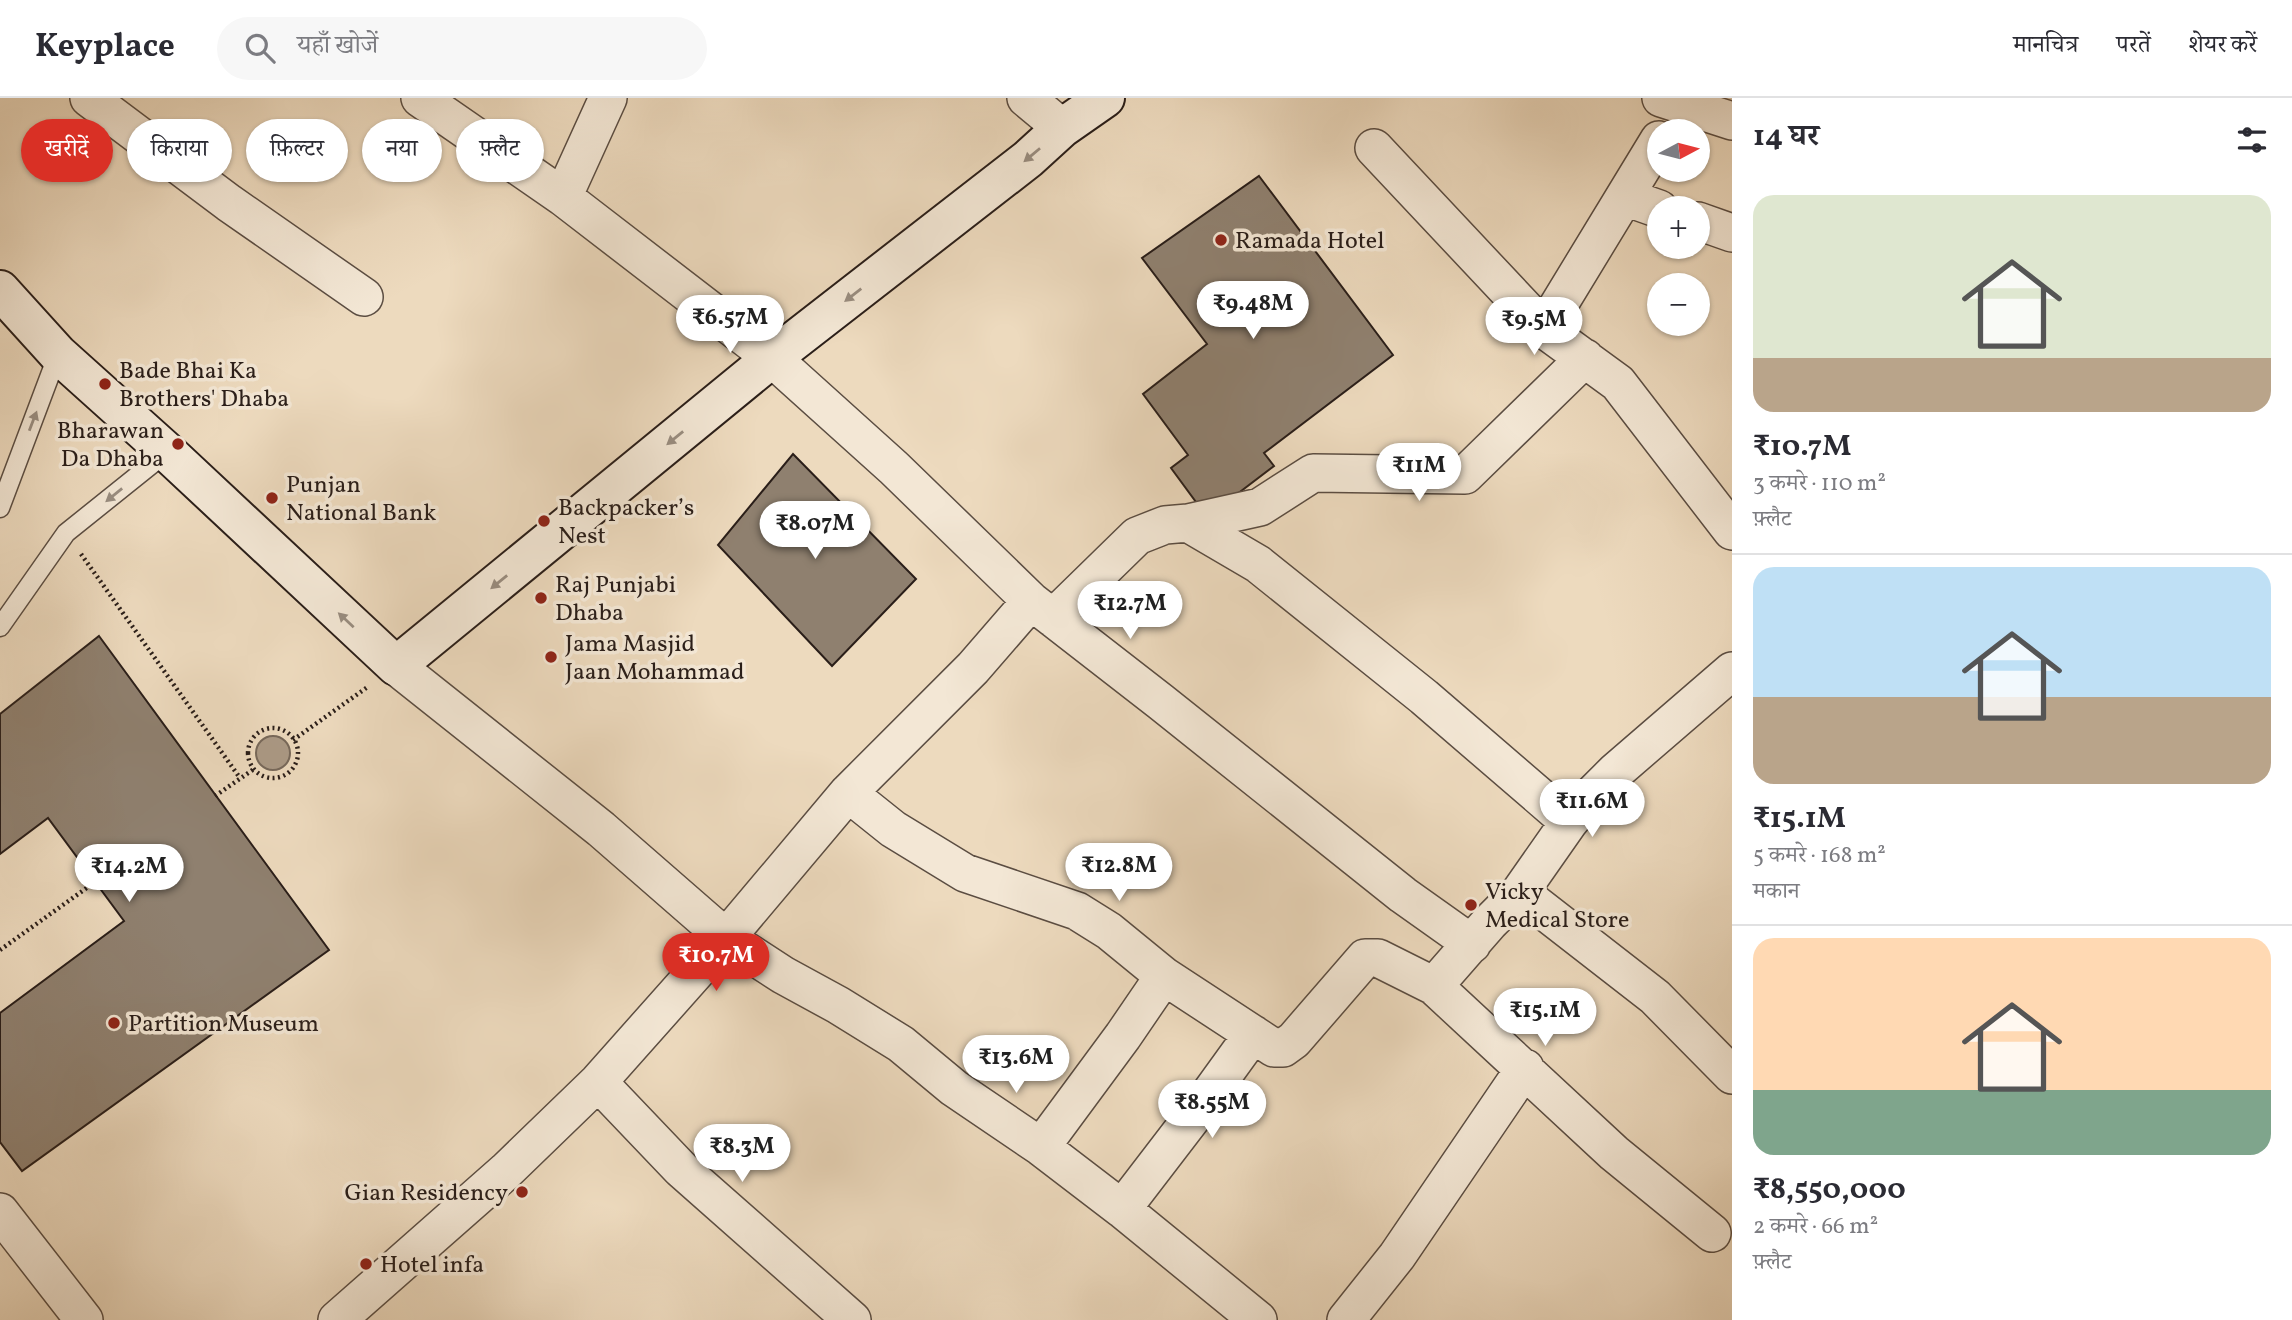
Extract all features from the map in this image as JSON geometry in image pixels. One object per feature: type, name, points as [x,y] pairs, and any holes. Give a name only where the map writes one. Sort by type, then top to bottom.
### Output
[{"type":"street","points":[[89,98],[229,203],[365,297]]},
{"type":"street","points":[[421,98],[563,197],[772,358],[894,468],[1042,610],[1403,895],[1472,944]]},
{"type":"street","points":[[563,197],[608,98]]},
{"type":"street","points":[[1026,98],[1062,128]]},
{"type":"street","points":[[396,666],[772,358],[1028,159],[1062,128],[1105,98]]},
{"type":"street","points":[[1669,111],[1732,121]]},
{"type":"street","points":[[1374,148],[1544,329],[1623,389],[1732,531]]},
{"type":"street","points":[[1544,329],[1642,203],[1648,182]]},
{"type":"street","points":[[1710,225],[1732,233]]},
{"type":"street","points":[[0,290],[58,354],[396,666],[601,829],[726,938],[783,975],[901,1044],[954,1088],[1041,1147],[1122,1209],[1258,1320]]},
{"type":"street","points":[[337,1320],[376,1308],[506,1171],[598,1082],[726,938],[848,793],[973,668],[1137,536],[1165,526],[1260,507],[1313,473],[1465,475],[1585,358]]},
{"type":"street","points":[[1188,523],[1258,564],[1424,697],[1569,822]]},
{"type":"street","points":[[1434,986],[1520,892],[1569,822],[1615,772],[1732,671]]},
{"type":"street","points":[[848,793],[894,829],[965,873],[1077,911],[1109,931],[1164,976],[1274,1048],[1289,1045],[1365,958],[1378,958],[1434,986],[1614,1153],[1712,1233]]},
{"type":"street","points":[[1520,892],[1655,997],[1732,1075]]},
{"type":"street","points":[[1041,1147],[1107,1059],[1164,976]]},
{"type":"street","points":[[1122,1209],[1202,1106],[1253,1034]]},
{"type":"street","points":[[1346,1320],[1396,1256],[1525,1068]]},
{"type":"street","points":[[598,1082],[681,1169],[852,1320]]},
{"type":"street","points":[[0,1212],[84,1320]]},
{"type":"lane","points":[[0,508],[58,354]]},
{"type":"lane","points":[[0,627],[66,533],[167,452]]},
{"type":"path","points":[[66,533],[240,778]]},
{"type":"path","points":[[293,740],[396,666]]},
{"type":"path","points":[[268,729],[280,729],[293,740],[298,757],[293,768],[283,776],[271,778],[254,769],[248,750],[251,741],[259,733],[268,729]]},
{"type":"path","points":[[215,796],[254,769]]},
{"type":"path","points":[[0,950],[95,882]]},
{"type":"shaded area","points":[[273,736],[285,741],[290,753],[285,765],[273,770],[261,765],[256,753],[261,741]]},
{"type":"building","points":[[1259,176],[1393,355],[1264,453],[1274,466],[1207,517],[1171,468],[1188,455],[1143,394],[1207,344],[1142,258]]},
{"type":"building","points":[[793,454],[916,579],[832,666],[718,545]]},
{"type":"building","points":[[99,636],[329,950],[22,1171],[0,1142],[0,1013],[124,921],[48,818],[0,854],[0,714]]},
{"type":"place","name":"Ramada Hotel","points":[[1221,240]]},
{"type":"place","name":"Bade Bhai Ka Brothers' Dhaba","points":[[105,384]]},
{"type":"place","name":"Bharawan Da Dhaba","points":[[178,444]]},
{"type":"place","name":"Punjan National Bank","points":[[272,498]]},
{"type":"place","name":"Backpacker’s Nest","points":[[544,521]]},
{"type":"place","name":"Raj Punjabi Dhaba","points":[[541,598]]},
{"type":"place","name":"Jama Masjid Jaan Mohammad","points":[[551,657]]},
{"type":"place","name":"Vicky Medical Store","points":[[1471,905]]},
{"type":"place","name":"Partition Museum","points":[[114,1023]]},
{"type":"place","name":"Gian Residency","points":[[522,1192]]},
{"type":"place","name":"Hotel infa","points":[[366,1264]]}]
